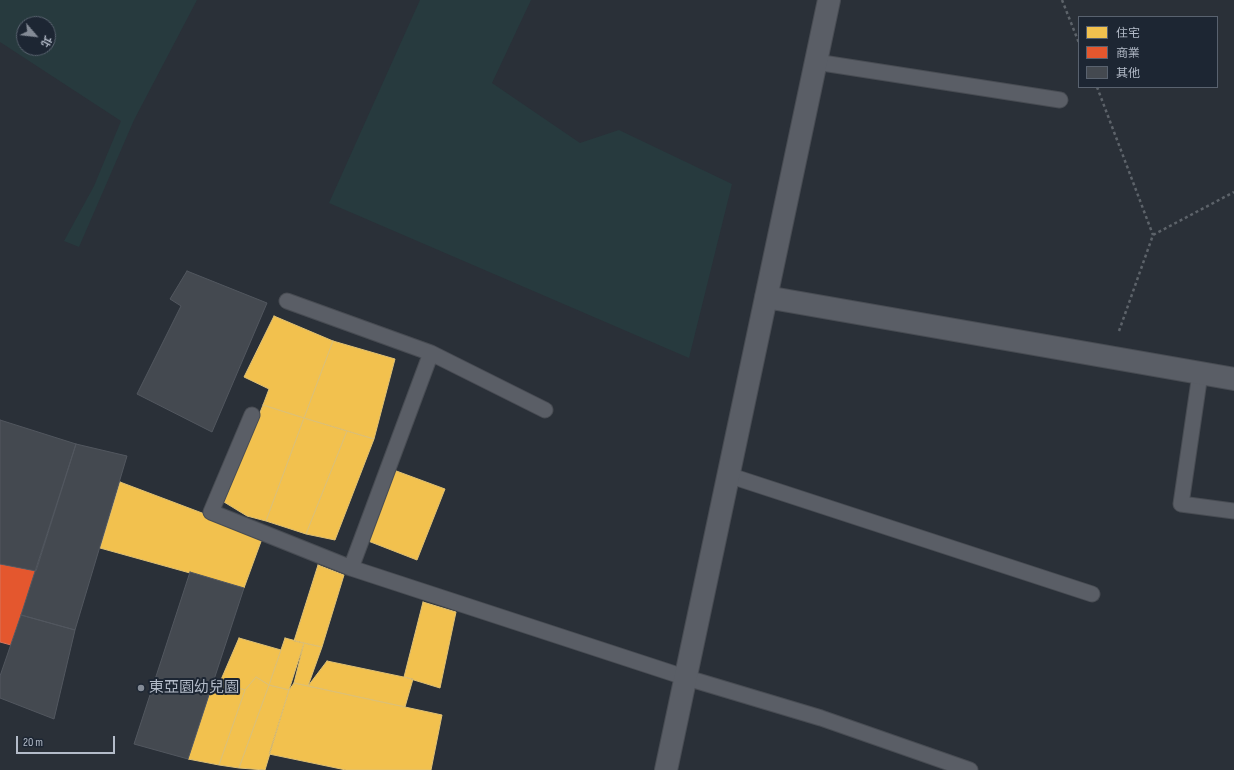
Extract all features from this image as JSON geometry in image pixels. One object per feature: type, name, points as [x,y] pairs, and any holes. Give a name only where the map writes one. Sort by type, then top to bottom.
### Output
[{"type":"street","points":[[666,770],[684,677],[829,0]]},
{"type":"street","points":[[766,297],[1234,379]]},
{"type":"lane","points":[[816,62],[1060,100]]},
{"type":"lane","points":[[287,301],[431,353],[546,410]]},
{"type":"lane","points":[[351,568],[431,353]]},
{"type":"lane","points":[[1200,374],[1181,504],[1234,511]]},
{"type":"lane","points":[[252,415],[211,512],[351,568],[684,677],[821,718],[970,770]]},
{"type":"lane","points":[[728,475],[1092,594]]},
{"type":"path","points":[[1062,0],[1078,40]]},
{"type":"path","points":[[1097,88],[1153,235],[1110,357]]},
{"type":"path","points":[[1153,235],[1234,192]]},
{"type":"green space","points":[[0,0],[197,0],[134,120],[79,247],[64,241],[94,186],[121,121],[21,56],[56,56],[56,16],[16,16],[16,52],[0,42]]},
{"type":"green space","points":[[420,0],[531,0],[492,83],[580,143],[619,130],[732,184],[689,358],[329,203]]},
{"type":"building: 住宅","points":[[274,316],[333,341],[304,418],[263,405],[269,389],[244,377]]},
{"type":"building: 住宅","points":[[333,341],[395,359],[374,439],[304,418]]},
{"type":"building: 住宅","points":[[263,405],[304,418],[266,521],[247,516],[224,502]]},
{"type":"building: 住宅","points":[[304,418],[347,431],[306,534],[266,521]]},
{"type":"building: 住宅","points":[[347,431],[374,439],[335,540],[306,534]]},
{"type":"building: 住宅","points":[[391,469],[445,489],[417,560],[363,539]]},
{"type":"building: 住宅","points":[[120,482],[263,536],[244,588],[100,548]]},
{"type":"building: 住宅","points":[[318,565],[344,575],[322,647],[294,641]]},
{"type":"building: 住宅","points":[[423,602],[456,612],[440,688],[404,677]]},
{"type":"building: 住宅","points":[[239,638],[281,650],[269,685],[256,677],[245,690],[220,682]]},
{"type":"building: 住宅","points":[[285,638],[304,643],[289,690],[269,685]]},
{"type":"building: 住宅","points":[[304,643],[322,647],[308,686],[294,683]]},
{"type":"building: 住宅","points":[[327,661],[413,679],[405,707],[308,686]]},
{"type":"building: 住宅","points":[[256,677],[269,685],[239,768],[219,765],[245,690]]},
{"type":"building: 住宅","points":[[214,680],[245,690],[219,765],[188,759]]},
{"type":"building: 住宅","points":[[294,683],[442,715],[431,770],[346,770],[269,754],[289,690]]},
{"type":"building: 住宅","points":[[269,685],[289,690],[265,770],[239,768]]},
{"type":"building: 商業","points":[[0,564],[36,571],[11,645],[0,642]]},
{"type":"building: 其他","points":[[187,271],[267,303],[212,432],[137,394],[181,306],[170,299]]},
{"type":"building: 其他","points":[[0,420],[76,444],[36,571],[0,564]]},
{"type":"building: 其他","points":[[76,444],[127,456],[75,630],[21,615]]},
{"type":"building: 其他","points":[[190,572],[244,588],[188,759],[134,744]]},
{"type":"building: 其他","points":[[21,615],[75,630],[54,719],[0,698],[0,676]]},
{"type":"place","name":"東亞園幼兒園","points":[[141,688]]}]
